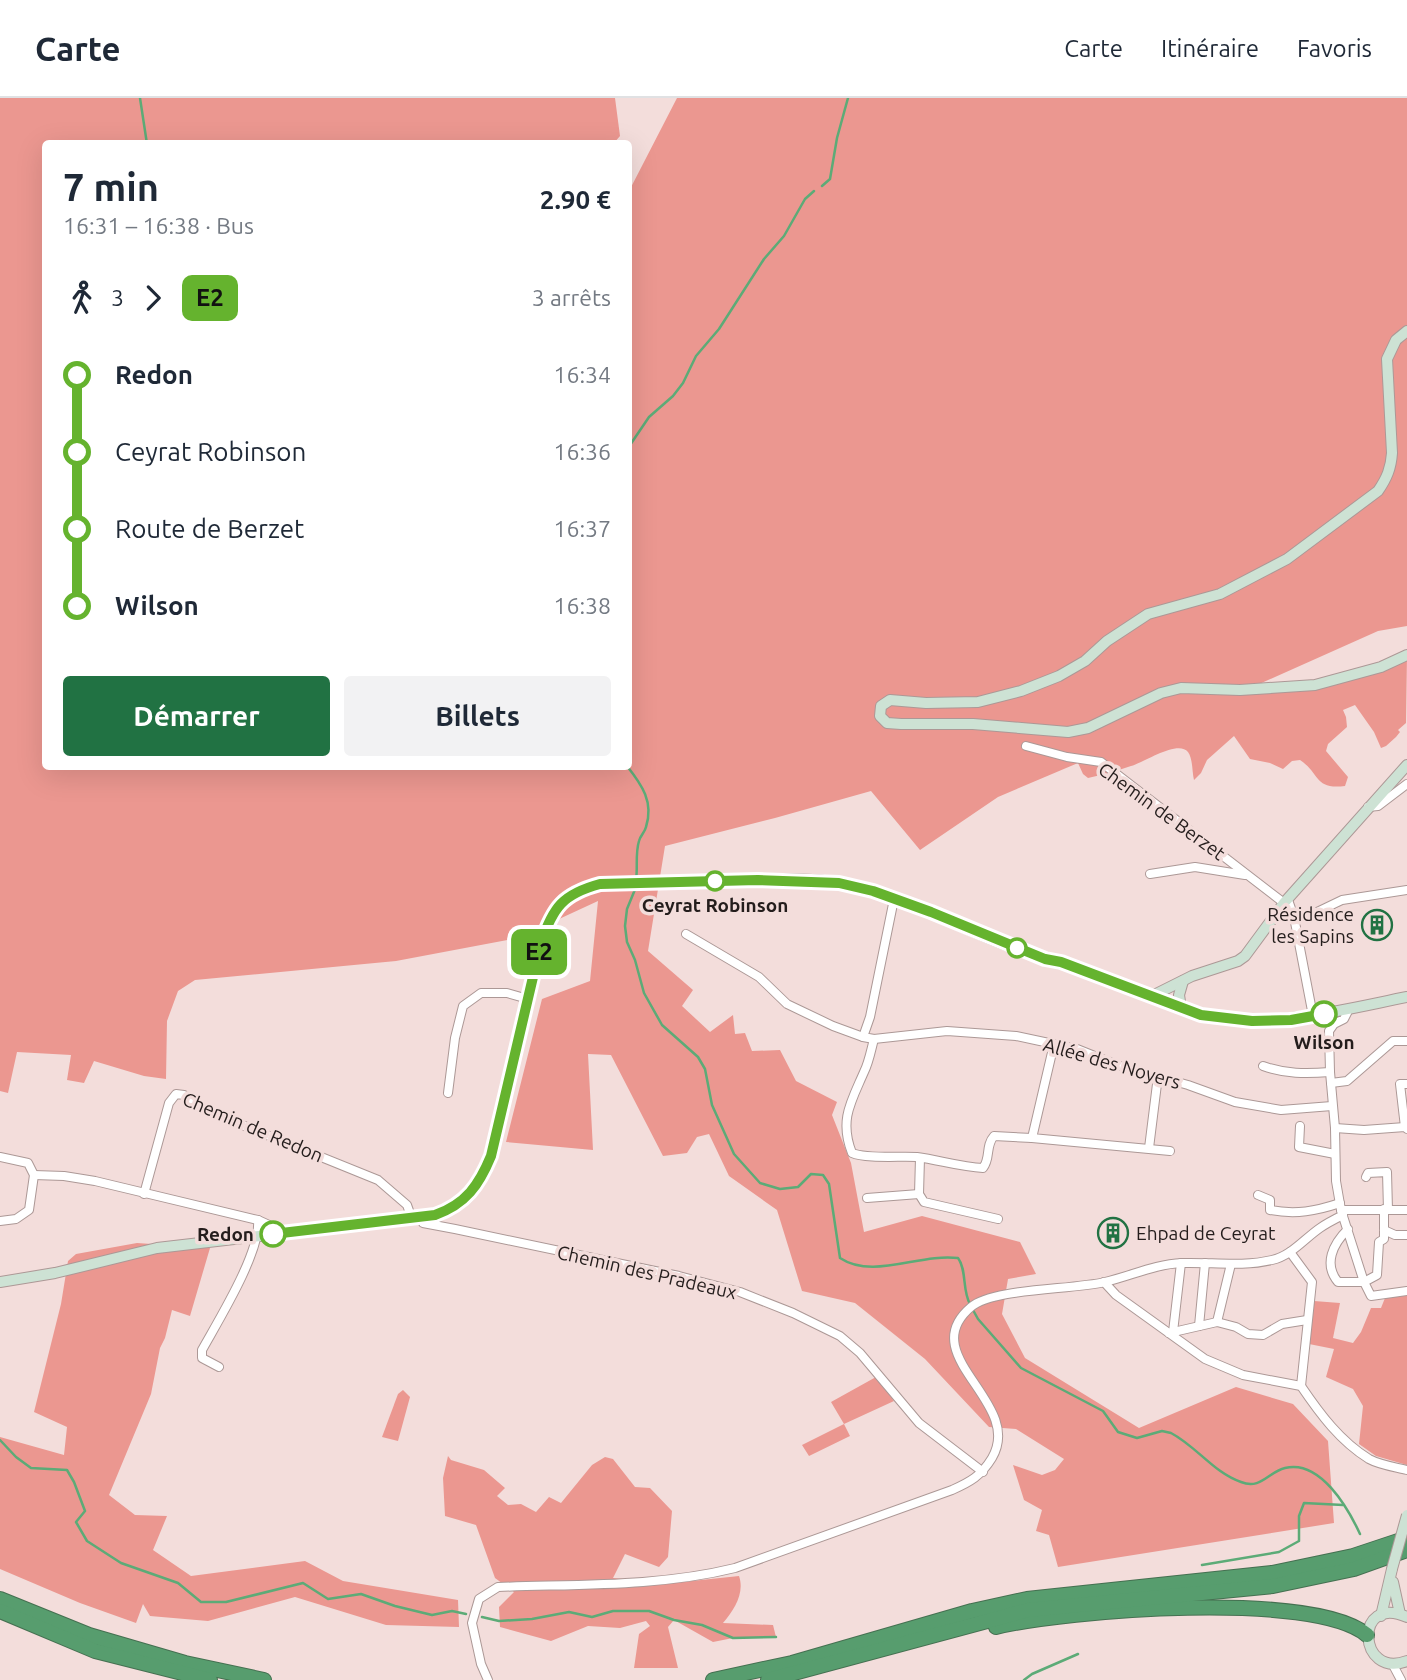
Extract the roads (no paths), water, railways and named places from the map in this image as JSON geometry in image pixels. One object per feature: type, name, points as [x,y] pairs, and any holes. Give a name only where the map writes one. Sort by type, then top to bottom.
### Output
[{"type":"highway","points":[[713,1680],[792,1663],[972,1611],[1027,1599],[1272,1573],[1353,1556],[1407,1538]]},
{"type":"highway","points":[[768,1680],[975,1622],[1028,1610],[1273,1586],[1354,1569],[1407,1550]]},
{"type":"highway","points":[[0,1590],[89,1635]]},
{"type":"highway","points":[[0,1599],[89,1635],[186,1663],[264,1680]]},
{"type":"highway","points":[[854,1658],[919,1647],[1007,1624],[1108,1612],[1236,1607],[1285,1610],[1345,1622],[1367,1635]]},
{"type":"highway","points":[[0,1611],[95,1651]]},
{"type":"highway","points":[[0,1622],[95,1651],[210,1680]]},
{"type":"street","points":[[1407,331],[1396,340],[1387,359],[1392,453],[1391,468],[1386,479],[1378,491],[1287,559],[1220,594],[1148,614],[1107,640],[1076,666],[1021,691],[978,702],[926,703],[890,700],[881,706],[880,716],[887,723],[972,724],[1069,732],[1088,728],[1161,693],[1181,688],[1240,690],[1315,685],[1381,667],[1407,655]]},
{"type":"street","name":"Chemin de Berzet","points":[[1026,746],[1067,757],[1101,762],[1286,901]]},
{"type":"street","points":[[1150,997],[1182,981],[1238,961],[1252,950],[1286,901],[1407,765]]},
{"type":"street","points":[[1368,807],[1378,806],[1407,784]]},
{"type":"street","points":[[1150,874],[1195,867],[1248,875]]},
{"type":"street","points":[[0,1282],[55,1273],[157,1248],[417,1218],[449,1210],[470,1195],[482,1178],[491,1156],[549,918],[568,897],[600,884],[821,881],[856,886],[1201,1015],[1252,1021],[1313,1016],[1407,998]]},
{"type":"street","points":[[1294,917],[1317,912],[1342,900],[1407,890]]},
{"type":"street","points":[[863,1037],[870,1017],[894,900]]},
{"type":"street","points":[[1286,901],[1294,917],[1313,1016]]},
{"type":"street","name":"Allée des Noyers","points":[[687,934],[759,977],[787,1004],[863,1037],[874,1039],[947,1031],[1016,1036],[1077,1049],[1117,1065],[1235,1102],[1281,1110],[1332,1107]]},
{"type":"street","points":[[1181,1008],[1182,981]]},
{"type":"street","points":[[448,1093],[455,1038],[463,1006],[481,993],[507,993],[528,999]]},
{"type":"street","points":[[1349,1009],[1344,1019],[1334,1024],[1329,1031],[1329,1072],[1342,1210],[1364,1282],[1371,1296],[1407,1291]]},
{"type":"street","points":[[874,1039],[865,1071],[853,1094],[845,1121],[847,1140],[852,1153],[861,1157],[920,1157],[983,1168],[988,1162],[988,1143],[994,1136],[1170,1151]]},
{"type":"street","points":[[1331,1083],[1347,1081],[1393,1041],[1407,1041]]},
{"type":"street","points":[[1032,1138],[1054,1044]]},
{"type":"street","points":[[1263,1066],[1277,1072],[1329,1072]]},
{"type":"street","points":[[1149,1148],[1158,1076]]},
{"type":"street","points":[[1335,1128],[1406,1128],[1400,1084],[1407,1084]]},
{"type":"street","name":"Chemin de Redon","points":[[144,1194],[169,1103],[176,1094],[184,1095],[210,1112],[378,1180],[407,1205],[417,1218]]},
{"type":"street","points":[[1300,1126],[1299,1147],[1335,1154]]},
{"type":"street","points":[[0,1157],[28,1163],[34,1175],[29,1210],[16,1219],[0,1221]]},
{"type":"street","points":[[920,1157],[919,1194],[925,1202],[998,1219]]},
{"type":"street","points":[[1348,1229],[1336,1242],[1330,1262],[1331,1274],[1339,1282],[1364,1282],[1377,1275],[1379,1242],[1384,1239],[1387,1172],[1368,1173],[1366,1177]]},
{"type":"street","points":[[34,1175],[95,1181],[258,1220],[270,1225],[273,1234]]},
{"type":"street","points":[[867,1198],[919,1194]]},
{"type":"street","points":[[1258,1195],[1269,1200],[1270,1210],[1279,1212],[1407,1210]]},
{"type":"street","points":[[488,1680],[481,1664],[472,1623],[479,1600],[499,1587],[641,1582],[704,1576],[735,1568],[941,1494],[967,1483],[983,1472],[997,1449],[997,1423],[992,1409],[964,1370],[955,1352],[956,1329],[960,1318],[980,1299],[1104,1282],[1154,1267],[1181,1263],[1243,1265],[1275,1260],[1290,1252],[1342,1210]]},
{"type":"street","name":"Chemin des Pradeaux","points":[[417,1218],[430,1226],[679,1276],[784,1309],[840,1336],[860,1353],[919,1423],[983,1472]]},
{"type":"street","points":[[219,1367],[202,1358],[202,1350],[233,1293],[256,1236],[258,1220]]},
{"type":"street","points":[[1384,1230],[1395,1235],[1407,1235]]},
{"type":"street","points":[[1290,1252],[1312,1282],[1301,1386],[1319,1413],[1371,1460],[1407,1470]]},
{"type":"street","points":[[1171,1333],[1181,1263]]},
{"type":"street","points":[[1199,1326],[1205,1264]]},
{"type":"street","points":[[1217,1322],[1231,1264]]},
{"type":"street","points":[[1104,1282],[1116,1295],[1205,1359],[1242,1375],[1301,1386]]},
{"type":"street","points":[[1171,1333],[1217,1322],[1236,1327],[1248,1334],[1263,1335],[1282,1324],[1307,1320]]},
{"type":"street","points":[[1407,1515],[1381,1616],[1370,1627],[1367,1635],[1367,1643],[1374,1657],[1380,1661],[1393,1665],[1407,1661]]},
{"type":"street","points":[[1381,1616],[1403,1615],[1394,1592],[1392,1569]]},
{"type":"street","points":[[1393,1665],[1401,1680]]},
{"type":"waterway","points":[[140,98],[146,140]]},
{"type":"waterway","points":[[822,186],[830,179],[848,98]]},
{"type":"waterway","points":[[632,442],[649,417],[673,396],[683,383],[696,356],[719,329],[764,259],[784,236],[805,199],[814,191]]},
{"type":"waterway","points":[[630,770],[642,787],[649,810],[638,846],[636,880]]},
{"type":"waterway","points":[[636,887],[627,909],[625,926],[627,942],[644,993],[662,1025],[698,1057],[705,1069],[712,1105],[734,1154],[760,1183],[780,1189],[798,1187],[811,1174],[823,1175],[829,1184],[840,1258],[867,1267],[943,1257],[958,1258],[963,1268],[970,1304]]},
{"type":"waterway","points":[[973,1310],[1021,1368],[1103,1411],[1118,1432],[1137,1438],[1162,1431],[1171,1433],[1231,1478],[1248,1484],[1259,1482],[1285,1468],[1298,1467],[1310,1471],[1321,1478],[1340,1499],[1360,1534]]},
{"type":"waterway","points":[[0,1440],[31,1468],[67,1470],[85,1511],[76,1522],[87,1541],[121,1563],[178,1583],[201,1602],[226,1602],[303,1583],[328,1599],[361,1594],[432,1615],[452,1611],[466,1614]]},
{"type":"waterway","points":[[1202,1565],[1279,1552],[1299,1541],[1299,1516],[1304,1503],[1343,1505]]},
{"type":"waterway","points":[[482,1617],[499,1621],[532,1619],[569,1612],[592,1617],[613,1611],[649,1611],[674,1620],[702,1625],[733,1638],[776,1637]]},
{"type":"waterway","points":[[1024,1680],[1078,1654]]},
{"type":"place","name":"Ceyrat Robinson","points":[[715,881]]},
{"type":"place","name":"Résidence les Sapins","points":[[1377,925]]},
{"type":"place","name":"Wilson","points":[[1324,1014]]},
{"type":"place","name":"Ehpad de Ceyrat","points":[[1113,1233]]},
{"type":"place","name":"Redon","points":[[273,1234]]}]
